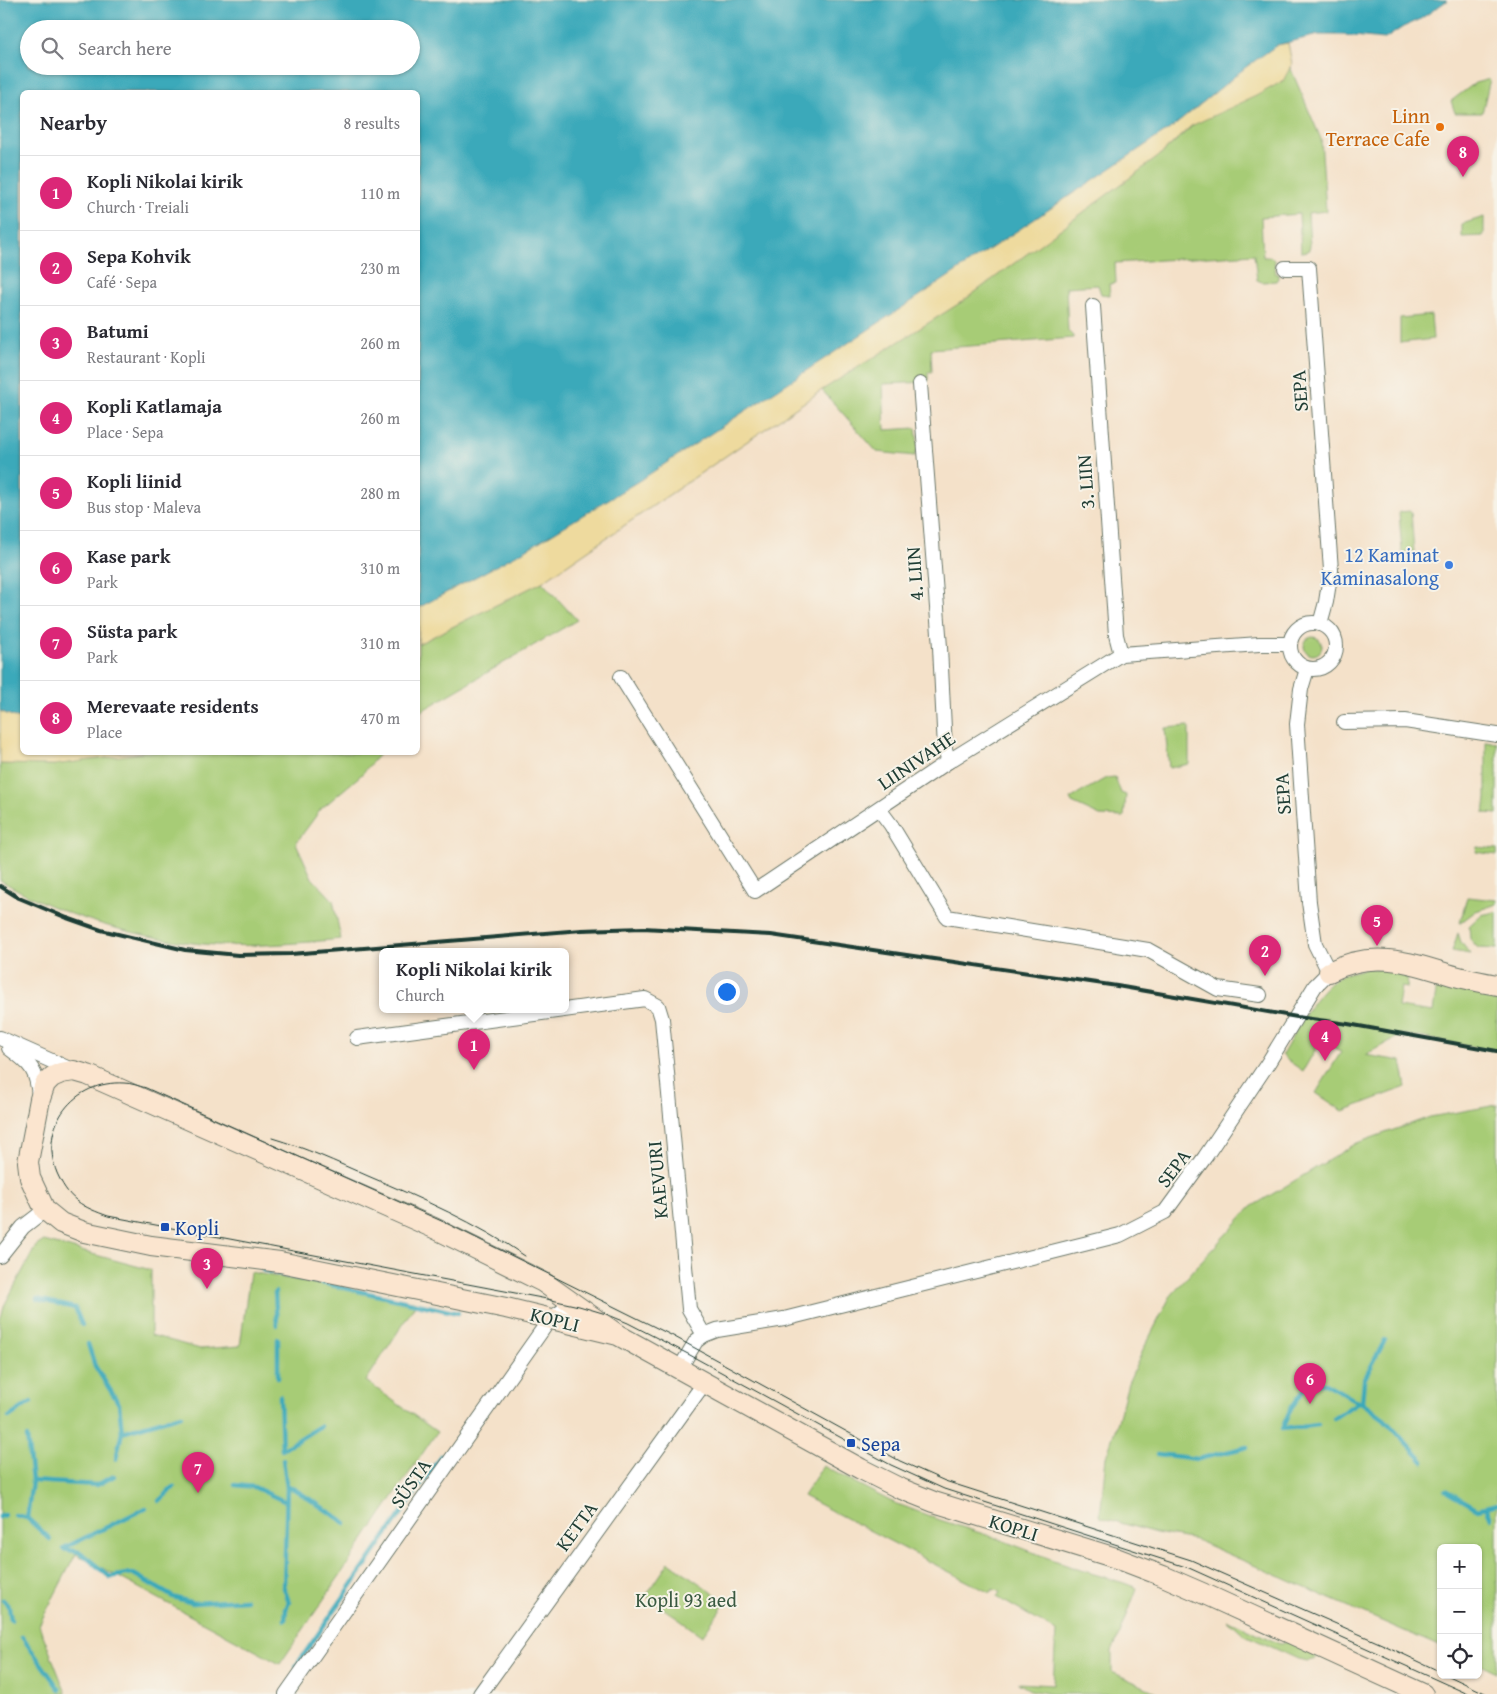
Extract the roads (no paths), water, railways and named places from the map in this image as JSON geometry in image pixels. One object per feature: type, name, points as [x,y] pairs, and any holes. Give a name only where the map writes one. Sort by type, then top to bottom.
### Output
[{"type":"street","name":"SEPA","points":[[1285,268],[1309,268],[1331,570],[1320,624]]},
{"type":"street","name":"3. LIIN","points":[[1093,306],[1116,635],[1121,654]]},
{"type":"street","name":"4. LIIN","points":[[920,384],[940,646],[945,749],[948,761]]},
{"type":"street","points":[[1306,624],[1320,624],[1326,627],[1334,636],[1336,649],[1331,661],[1326,665],[1314,670],[1307,669],[1295,661],[1290,653],[1290,644],[1295,631],[1300,627],[1306,624]]},
{"type":"street","name":"LIINIVAHE","points":[[621,677],[755,891],[948,761],[1121,654],[1270,643],[1290,644]]},
{"type":"street","name":"SEPA","points":[[704,1335],[717,1330],[784,1319],[877,1297],[1120,1235],[1165,1212],[1205,1158],[1268,1063],[1315,986],[1329,972],[1315,944],[1309,902],[1297,724],[1298,704],[1307,669]]},
{"type":"street","points":[[1344,722],[1406,721],[1497,735]]},
{"type":"street","points":[[878,809],[891,825],[944,915],[947,917],[1148,950],[1218,989],[1260,995]]},
{"type":"street","points":[[1329,972],[1357,960],[1389,960],[1418,964],[1497,985]]},
{"type":"street","name":"KAEVURI","points":[[569,1009],[645,999],[658,1006],[662,1018],[689,1309],[704,1335]]},
{"type":"street","name":"KAEVURI","points":[[357,1038],[542,1013]]},
{"type":"street","points":[[0,1038],[74,1071]]},
{"type":"street","points":[[0,1042],[26,1060],[38,1078],[40,1099]]},
{"type":"street","name":"KOPLI","points":[[618,1334],[506,1308],[280,1262],[151,1246],[84,1232],[61,1223],[45,1210],[30,1178],[28,1162],[40,1099],[45,1084],[52,1077],[61,1073],[74,1071],[88,1075],[291,1164],[425,1224],[543,1282],[618,1334],[861,1469],[899,1488],[934,1502],[1116,1558],[1209,1596],[1422,1694]]},
{"type":"street","points":[[0,1256],[23,1227],[45,1210]]},
{"type":"street","name":"SÜSTA","points":[[286,1694],[550,1319],[566,1309],[568,1304],[567,1298]]},
{"type":"street","points":[[680,1368],[696,1341],[704,1335]]},
{"type":"street","name":"KETTA","points":[[480,1694],[705,1382]]},
{"type":"water","points":[[0,0],[1448,0],[1419,20],[1403,27],[1385,39],[1318,35],[1277,45],[1246,67],[1174,126],[645,477],[527,549],[420,607],[420,90],[20,90],[20,719],[0,711]]},
{"type":"waterway","points":[[263,1270],[458,1313]]},
{"type":"waterway","points":[[275,1292],[277,1325]]},
{"type":"waterway","points":[[37,1299],[75,1308],[82,1325]]},
{"type":"waterway","points":[[278,1339],[278,1378]]},
{"type":"waterway","points":[[1362,1403],[1364,1380],[1385,1340]]},
{"type":"waterway","points":[[88,1344],[95,1366],[119,1404],[122,1432],[116,1459]]},
{"type":"waterway","points":[[1316,1383],[1325,1383],[1358,1402]]},
{"type":"waterway","points":[[1307,1386],[1291,1408],[1282,1429],[1318,1425]]},
{"type":"waterway","points":[[280,1396],[282,1450],[320,1426]]},
{"type":"waterway","points":[[9,1417],[31,1402]]},
{"type":"waterway","points":[[1334,1418],[1358,1402],[1362,1403],[1384,1419],[1424,1462]]},
{"type":"waterway","points":[[122,1432],[181,1415]]},
{"type":"waterway","points":[[27,1437],[32,1481],[27,1518]]},
{"type":"waterway","points":[[1157,1454],[1198,1459],[1247,1447]]},
{"type":"waterway","points":[[296,1666],[441,1456]]},
{"type":"waterway","points":[[283,1460],[287,1487],[284,1588],[289,1602],[285,1620]]},
{"type":"waterway","points":[[32,1481],[97,1485],[114,1476]]},
{"type":"waterway","points":[[235,1485],[254,1487],[286,1502]]},
{"type":"waterway","points":[[159,1501],[174,1487]]},
{"type":"waterway","points":[[287,1487],[294,1489],[346,1523]]},
{"type":"waterway","points":[[1445,1490],[1478,1509],[1497,1504]]},
{"type":"waterway","points":[[1486,1507],[1491,1518]]},
{"type":"waterway","points":[[64,1548],[146,1508]]},
{"type":"waterway","points":[[0,1517],[4,1515]]},
{"type":"waterway","points":[[15,1515],[27,1518],[50,1539]]},
{"type":"waterway","points":[[63,1549],[80,1552],[110,1577],[132,1573],[173,1597],[193,1603],[246,1600]]},
{"type":"waterway","points":[[3,1600],[9,1607],[11,1620]]},
{"type":"waterway","points":[[22,1637],[60,1690]]},
{"type":"tram line","points":[[1437,1670],[1191,1560],[945,1481],[900,1461],[673,1336],[446,1223],[146,1088],[124,1083],[106,1084],[90,1089],[76,1098],[65,1109],[57,1123],[52,1139],[52,1156],[57,1173],[65,1188],[73,1198],[84,1206],[108,1216],[547,1299],[606,1314],[628,1323],[688,1354],[891,1465],[944,1489],[1189,1568],[1468,1694]]},
{"type":"tram line","points":[[272,1138],[297,1146],[429,1203],[488,1233],[525,1256]]},
{"type":"tram line","points":[[1455,1679],[1487,1694]]},
{"type":"railway","points":[[0,886],[19,898],[101,930],[185,950],[238,955],[291,954],[582,930],[643,928],[771,935],[1117,986],[1497,1051]]},
{"type":"place","name":"Linn Terrace Cafe","points":[[1440,127]]},
{"type":"place","name":"Merevaate residents","points":[[1463,177]]},
{"type":"place","name":"12 Kaminat Kaminasalong","points":[[1449,565]]},
{"type":"place","name":"Kopli liinid","points":[[1377,946]]},
{"type":"place","name":"Sepa Kohvik","points":[[1265,976]]},
{"type":"place","name":"Kopli Katlamaja","points":[[1325,1061]]},
{"type":"place","name":"Kopli Nikolai kirik","points":[[474,1070]]},
{"type":"place","name":"Kopli","points":[[165,1227]]},
{"type":"place","name":"Batumi","points":[[207,1289]]},
{"type":"place","name":"Kase park","points":[[1310,1404]]},
{"type":"place","name":"Sepa","points":[[851,1443]]},
{"type":"place","name":"Süsta park","points":[[198,1493]]},
{"type":"park label","name":"Kopli 93 aed","points":[[686,1599]]}]
